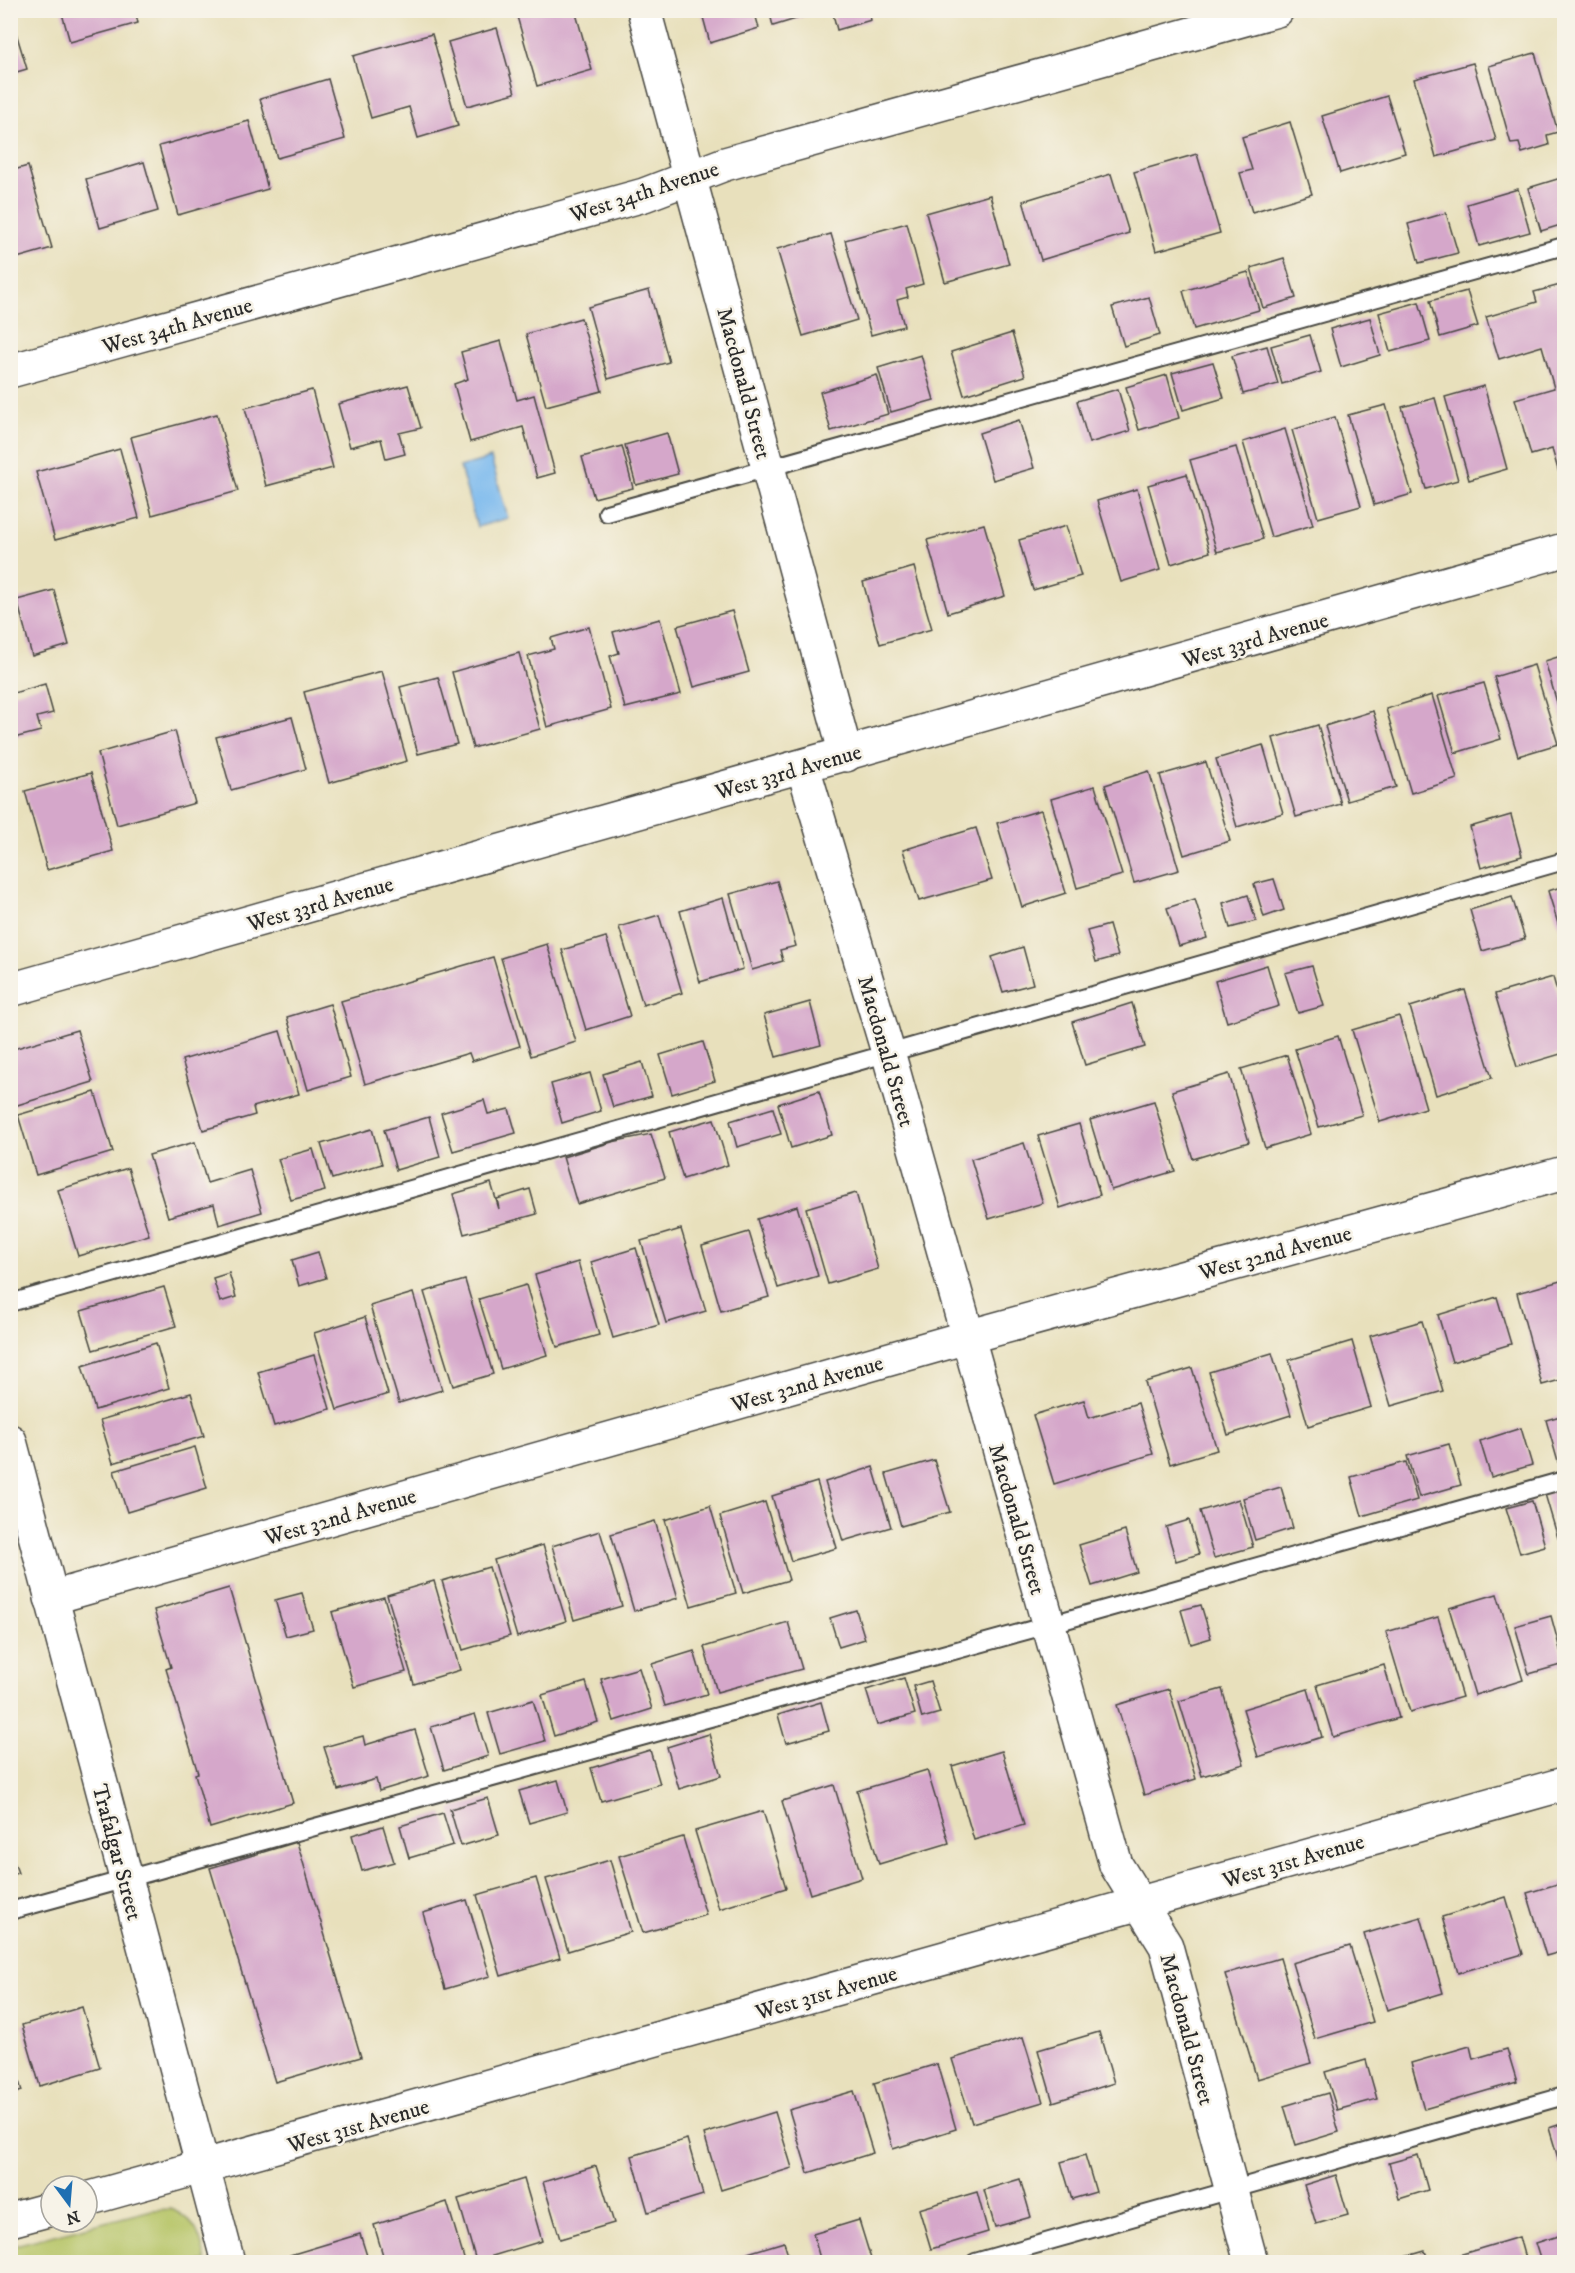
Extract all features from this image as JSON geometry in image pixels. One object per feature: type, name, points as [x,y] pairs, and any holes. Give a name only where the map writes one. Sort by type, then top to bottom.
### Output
[{"type":"street","name":"Macdonald Street","points":[[644,10],[846,755]]},
{"type":"street","name":"West 34th Avenue","points":[[10,371],[650,193],[725,164],[1277,10]]},
{"type":"street","name":"West 33rd Avenue","points":[[10,990],[1564,550]]},
{"type":"street","name":"Macdonald Street","points":[[803,767],[888,1052],[1116,1865],[1166,1946],[1251,2262]]},
{"type":"street","name":"West 32nd Avenue","points":[[51,1598],[967,1337],[1564,1173]]},
{"type":"street","name":"Trafalgar Street","points":[[10,1442],[228,2262]]},
{"type":"street","name":"West 31st Avenue","points":[[99,2196],[252,2156],[1564,1784]]},
{"type":"street","points":[[10,2220],[39,2212]]},
{"type":"lane","points":[[607,513],[1564,246]]},
{"type":"lane","points":[[10,1303],[1564,861]]},
{"type":"lane","points":[[10,1911],[126,1881],[1564,1480]]},
{"type":"lane","points":[[975,2262],[1564,2096]]},
{"type":"green space","points":[[172,2209],[187,2219],[193,2225],[202,2244],[206,2262],[11,2262],[11,2246],[58,2234],[99,2234],[99,2224],[152,2210]]},
{"type":"water","points":[[491,458],[508,518],[477,527],[460,467]]},
{"type":"building","points":[[61,10],[135,10],[138,23],[70,42]]},
{"type":"building","points":[[524,10],[575,10],[592,70],[537,86],[516,13]]},
{"type":"building","points":[[701,10],[754,10],[759,28],[710,43]]},
{"type":"building","points":[[769,10],[822,10],[822,11],[773,26]]},
{"type":"building","points":[[832,10],[868,10],[871,20],[837,30]]},
{"type":"building","points":[[882,10],[901,10],[901,11],[884,16]]},
{"type":"building","points":[[10,13],[27,69],[10,74]]},
{"type":"building","points":[[497,28],[515,93],[467,106],[448,42]]},
{"type":"building","points":[[432,34],[458,126],[418,138],[409,107],[371,118],[353,56]]},
{"type":"building","points":[[1535,53],[1558,132],[1547,135],[1549,145],[1522,153],[1519,143],[1511,144],[1489,66]]},
{"type":"building","points":[[1473,63],[1496,140],[1436,157],[1414,79]]},
{"type":"building","points":[[328,79],[345,139],[277,158],[260,99]]},
{"type":"building","points":[[1387,96],[1405,153],[1340,173],[1322,116]]},
{"type":"building","points":[[249,121],[268,189],[178,215],[159,146]]},
{"type":"building","points":[[1290,122],[1312,194],[1252,212],[1240,173],[1252,170],[1242,137]]},
{"type":"building","points":[[1197,154],[1220,233],[1156,251],[1134,172]]},
{"type":"building","points":[[144,162],[158,211],[100,228],[86,179]]},
{"type":"building","points":[[28,166],[52,248],[10,260],[10,171]]},
{"type":"building","points":[[1111,174],[1129,233],[1041,260],[1023,201]]},
{"type":"building","points":[[1564,177],[1564,224],[1541,231],[1528,188]]},
{"type":"building","points":[[1518,189],[1530,232],[1479,246],[1467,204]]},
{"type":"building","points":[[990,195],[1009,264],[945,282],[926,213]]},
{"type":"building","points":[[1446,213],[1458,253],[1419,263],[1408,224]]},
{"type":"building","points":[[907,223],[923,284],[906,289],[908,297],[897,300],[904,326],[871,335],[845,240]]},
{"type":"building","points":[[831,234],[857,320],[803,336],[777,249]]},
{"type":"building","points":[[1284,258],[1296,298],[1263,308],[1251,268]]},
{"type":"building","points":[[1248,272],[1259,310],[1194,329],[1183,291]]},
{"type":"building","points":[[1564,284],[1564,479],[1561,480],[1552,449],[1531,455],[1515,399],[1554,388],[1542,346],[1499,359],[1486,317],[1537,302],[1534,292]]},
{"type":"building","points":[[649,290],[669,362],[608,379],[588,307]]},
{"type":"building","points":[[1467,291],[1478,326],[1440,337],[1430,301]]},
{"type":"building","points":[[1149,297],[1160,335],[1124,346],[1112,307]]},
{"type":"building","points":[[1419,302],[1430,341],[1390,352],[1379,313]]},
{"type":"building","points":[[581,318],[602,391],[546,406],[526,334]]},
{"type":"building","points":[[1370,318],[1380,355],[1341,367],[1330,329]]},
{"type":"building","points":[[1012,333],[1025,376],[964,395],[951,352]]},
{"type":"building","points":[[1310,335],[1321,372],[1282,384],[1271,346]]},
{"type":"building","points":[[501,341],[517,400],[534,395],[555,473],[537,478],[523,427],[470,442],[454,384],[468,379],[461,352]]},
{"type":"building","points":[[1267,346],[1278,384],[1243,394],[1232,356]]},
{"type":"building","points":[[921,355],[934,400],[891,412],[878,368]]},
{"type":"building","points":[[1213,362],[1224,398],[1183,410],[1172,373]]},
{"type":"building","points":[[877,375],[888,414],[831,431],[820,392]]},
{"type":"building","points":[[1167,375],[1179,418],[1139,430],[1126,387]]},
{"type":"building","points":[[408,385],[421,428],[399,433],[405,454],[386,459],[381,439],[350,447],[338,404]]},
{"type":"building","points":[[1484,386],[1507,469],[1469,480],[1445,397]]},
{"type":"building","points":[[1118,389],[1130,431],[1089,443],[1077,401]]},
{"type":"building","points":[[312,390],[333,468],[266,486],[245,408]]},
{"type":"building","points":[[1435,398],[1458,480],[1426,489],[1402,407]]},
{"type":"building","points":[[1386,405],[1412,494],[1374,505],[1348,415]]},
{"type":"building","points":[[217,414],[238,491],[152,515],[131,437]]},
{"type":"building","points":[[1335,417],[1361,506],[1318,518],[1292,430]]},
{"type":"building","points":[[1019,420],[1034,468],[993,480],[979,433]]},
{"type":"building","points":[[1285,429],[1313,525],[1271,537],[1243,442]]},
{"type":"building","points":[[667,433],[678,474],[636,485],[625,445]]},
{"type":"building","points":[[622,446],[633,488],[594,498],[582,457]]},
{"type":"building","points":[[1236,447],[1263,539],[1217,552],[1190,460]]},
{"type":"building","points":[[120,449],[139,518],[55,540],[36,472]]},
{"type":"building","points":[[1187,474],[1210,552],[1171,564],[1148,485]]},
{"type":"building","points":[[1137,489],[1160,570],[1121,582],[1097,501]]},
{"type":"building","points":[[984,524],[1005,596],[948,613],[927,540]]},
{"type":"building","points":[[1066,526],[1081,576],[1033,590],[1019,540]]},
{"type":"building","points":[[914,567],[932,629],[880,644],[863,582]]},
{"type":"building","points":[[54,590],[69,645],[32,656],[17,600]]},
{"type":"building","points":[[732,611],[749,672],[694,687],[677,626]]},
{"type":"building","points":[[660,619],[681,694],[625,708],[610,656],[619,653],[613,632]]},
{"type":"building","points":[[589,627],[611,709],[547,727],[528,656],[554,649],[551,638]]},
{"type":"building","points":[[519,653],[540,729],[473,748],[452,672]]},
{"type":"building","points":[[1564,655],[1564,727],[1545,661]]},
{"type":"building","points":[[1534,665],[1558,744],[1518,756],[1494,677]]},
{"type":"building","points":[[382,671],[407,761],[329,783],[304,692]]},
{"type":"building","points":[[438,677],[457,744],[418,754],[400,687]]},
{"type":"building","points":[[1484,683],[1501,739],[1455,753],[1438,696]]},
{"type":"building","points":[[45,684],[53,713],[37,717],[41,731],[10,739],[10,694]]},
{"type":"building","points":[[1432,695],[1457,779],[1411,793],[1386,709]]},
{"type":"building","points":[[1373,711],[1396,787],[1347,801],[1325,726]]},
{"type":"building","points":[[292,717],[306,769],[231,790],[216,737]]},
{"type":"building","points":[[1318,725],[1341,804],[1296,817],[1273,738]]},
{"type":"building","points":[[175,731],[195,803],[117,825],[98,753]]},
{"type":"building","points":[[1263,745],[1283,813],[1237,827],[1216,759]]},
{"type":"building","points":[[1206,762],[1230,841],[1184,855],[1160,775]]},
{"type":"building","points":[[1149,771],[1179,870],[1134,883],[1105,785]]},
{"type":"building","points":[[91,773],[113,851],[47,870],[25,791]]},
{"type":"building","points":[[1095,786],[1122,875],[1077,888],[1051,799]]},
{"type":"building","points":[[1041,810],[1066,893],[1022,907],[997,823]]},
{"type":"building","points":[[1511,815],[1522,856],[1481,868],[1470,827]]},
{"type":"building","points":[[976,828],[992,880],[919,901],[903,850]]},
{"type":"building","points":[[1274,879],[1284,910],[1264,917],[1254,884]]},
{"type":"building","points":[[777,881],[796,946],[780,950],[783,961],[752,970],[730,894]]},
{"type":"building","points":[[1564,886],[1564,925],[1559,927],[1548,891]]},
{"type":"building","points":[[1248,895],[1256,921],[1230,928],[1223,903]]},
{"type":"building","points":[[1512,897],[1525,939],[1482,951],[1470,910]]},
{"type":"building","points":[[723,898],[743,969],[700,982],[680,911]]},
{"type":"building","points":[[1195,899],[1207,938],[1179,946],[1167,908]]},
{"type":"building","points":[[659,915],[682,993],[643,1005],[619,927]]},
{"type":"building","points":[[1109,925],[1118,956],[1096,962],[1087,931]]},
{"type":"building","points":[[606,937],[630,1016],[586,1030],[562,950]]},
{"type":"building","points":[[547,944],[576,1042],[531,1056],[501,958]]},
{"type":"building","points":[[1023,947],[1033,984],[1003,992],[992,957]]},
{"type":"building","points":[[493,957],[520,1046],[472,1061],[469,1053],[365,1084],[341,1001]]},
{"type":"building","points":[[1267,965],[1279,1006],[1227,1022],[1215,981]]},
{"type":"building","points":[[1312,966],[1324,1006],[1298,1013],[1285,973]]},
{"type":"building","points":[[1553,977],[1564,1016],[1564,1053],[1517,1067],[1495,994]]},
{"type":"building","points":[[1465,990],[1492,1078],[1436,1095],[1410,1007]]},
{"type":"building","points":[[810,1002],[821,1045],[776,1057],[764,1015]]},
{"type":"building","points":[[1132,1003],[1145,1047],[1085,1065],[1072,1022]]},
{"type":"building","points":[[330,1004],[351,1077],[308,1090],[287,1017]]},
{"type":"building","points":[[1399,1016],[1426,1108],[1380,1122],[1352,1030]]},
{"type":"building","points":[[77,1030],[93,1082],[14,1106],[10,1094],[10,1050]]},
{"type":"building","points":[[280,1031],[299,1094],[253,1107],[255,1115],[203,1130],[182,1060]]},
{"type":"building","points":[[1338,1036],[1362,1115],[1319,1127],[1295,1049]]},
{"type":"building","points":[[703,1042],[715,1081],[672,1094],[660,1055]]},
{"type":"building","points":[[1287,1055],[1311,1134],[1265,1148],[1241,1069]]},
{"type":"building","points":[[642,1062],[652,1096],[613,1107],[603,1074]]},
{"type":"building","points":[[590,1073],[601,1111],[562,1123],[551,1084]]},
{"type":"building","points":[[1229,1074],[1249,1142],[1193,1159],[1172,1091]]},
{"type":"building","points":[[819,1091],[832,1135],[791,1148],[778,1104]]},
{"type":"building","points":[[95,1092],[113,1152],[36,1175],[18,1115]]},
{"type":"building","points":[[484,1100],[488,1114],[509,1109],[516,1133],[453,1151],[441,1113]]},
{"type":"building","points":[[1154,1101],[1175,1171],[1111,1190],[1090,1120]]},
{"type":"building","points":[[773,1108],[781,1134],[737,1147],[730,1121]]},
{"type":"building","points":[[429,1117],[440,1157],[396,1170],[384,1130]]},
{"type":"building","points":[[714,1119],[728,1165],[683,1179],[669,1132]]},
{"type":"building","points":[[1079,1124],[1100,1195],[1060,1208],[1038,1136]]},
{"type":"building","points":[[372,1129],[382,1164],[332,1179],[321,1144]]},
{"type":"building","points":[[651,1134],[665,1178],[577,1204],[563,1157],[612,1142]]},
{"type":"building","points":[[195,1142],[207,1183],[250,1170],[262,1212],[219,1225],[214,1204],[168,1217],[149,1155]]},
{"type":"building","points":[[1024,1143],[1043,1203],[989,1219],[971,1159]]},
{"type":"building","points":[[313,1149],[325,1191],[291,1200],[278,1159]]},
{"type":"building","points":[[128,1168],[149,1235],[78,1256],[58,1190]]},
{"type":"building","points":[[491,1183],[499,1209],[497,1199],[530,1189],[537,1214],[464,1234],[453,1194]]},
{"type":"building","points":[[856,1193],[878,1269],[828,1284],[806,1208]]},
{"type":"building","points":[[797,1206],[818,1276],[778,1288],[757,1219]]},
{"type":"building","points":[[681,1229],[706,1311],[666,1323],[641,1241]]},
{"type":"building","points":[[749,1232],[769,1297],[721,1311],[702,1246]]},
{"type":"building","points":[[636,1248],[659,1325],[613,1338],[591,1262]]},
{"type":"building","points":[[318,1252],[326,1278],[299,1286],[292,1260]]},
{"type":"building","points":[[578,1262],[599,1335],[557,1347],[535,1275]]},
{"type":"building","points":[[229,1273],[236,1297],[220,1302],[213,1278]]},
{"type":"building","points":[[465,1280],[493,1374],[453,1386],[424,1292]]},
{"type":"building","points":[[1564,1280],[1564,1379],[1542,1385],[1517,1293]]},
{"type":"building","points":[[526,1285],[547,1355],[501,1369],[479,1299]]},
{"type":"building","points":[[164,1287],[176,1326],[93,1350],[81,1311]]},
{"type":"building","points":[[413,1293],[442,1390],[399,1403],[370,1306]]},
{"type":"building","points":[[1497,1297],[1511,1344],[1452,1362],[1438,1315]]},
{"type":"building","points":[[365,1317],[388,1394],[337,1410],[314,1333]]},
{"type":"building","points":[[1422,1321],[1443,1391],[1391,1406],[1370,1336]]},
{"type":"building","points":[[1352,1341],[1371,1407],[1308,1426],[1289,1360]]},
{"type":"building","points":[[156,1343],[169,1388],[95,1410],[82,1366]]},
{"type":"building","points":[[1272,1353],[1291,1415],[1228,1435],[1209,1372]]},
{"type":"building","points":[[314,1355],[330,1409],[274,1426],[258,1372]]},
{"type":"building","points":[[1192,1368],[1217,1450],[1170,1464],[1145,1382]]},
{"type":"building","points":[[191,1393],[204,1436],[113,1463],[100,1420]]},
{"type":"building","points":[[1084,1400],[1089,1418],[1138,1403],[1153,1454],[1054,1484],[1033,1415]]},
{"type":"building","points":[[1564,1415],[1564,1460],[1558,1462],[1546,1420]]},
{"type":"building","points":[[1521,1428],[1532,1465],[1491,1477],[1480,1441]]},
{"type":"building","points":[[1449,1444],[1461,1485],[1419,1497],[1407,1456]]},
{"type":"building","points":[[195,1447],[207,1488],[127,1512],[114,1471]]},
{"type":"building","points":[[934,1460],[950,1512],[901,1526],[886,1474]]},
{"type":"building","points":[[1406,1462],[1417,1500],[1362,1516],[1351,1477]]},
{"type":"building","points":[[873,1467],[891,1527],[843,1541],[825,1482]]},
{"type":"building","points":[[817,1482],[837,1548],[791,1561],[772,1496]]},
{"type":"building","points":[[1281,1487],[1293,1528],[1255,1540],[1243,1498]]},
{"type":"building","points":[[1564,1488],[1564,1536],[1558,1538],[1545,1494]]},
{"type":"building","points":[[1239,1499],[1253,1547],[1214,1558],[1200,1511]]},
{"type":"building","points":[[1532,1501],[1545,1546],[1520,1553],[1506,1508]]},
{"type":"building","points":[[765,1502],[789,1580],[743,1593],[720,1516]]},
{"type":"building","points":[[710,1506],[736,1593],[691,1606],[665,1520]]},
{"type":"building","points":[[1189,1520],[1199,1554],[1176,1561],[1166,1527]]},
{"type":"building","points":[[655,1521],[678,1598],[634,1611],[611,1534]]},
{"type":"building","points":[[600,1531],[622,1606],[574,1620],[552,1546]]},
{"type":"building","points":[[1125,1531],[1137,1572],[1092,1586],[1079,1545]]},
{"type":"building","points":[[543,1545],[566,1621],[517,1637],[494,1560]]},
{"type":"building","points":[[489,1567],[510,1636],[463,1650],[442,1581]]},
{"type":"building","points":[[434,1581],[460,1670],[414,1684],[387,1595]]},
{"type":"building","points":[[229,1588],[293,1803],[210,1828],[195,1774],[198,1773],[166,1669],[171,1667],[154,1610]]},
{"type":"building","points":[[302,1593],[313,1629],[286,1636],[275,1600]]},
{"type":"building","points":[[1497,1594],[1523,1680],[1475,1695],[1449,1608]]},
{"type":"building","points":[[384,1597],[406,1672],[354,1687],[332,1612]]},
{"type":"building","points":[[1201,1605],[1211,1638],[1191,1644],[1181,1610]]},
{"type":"building","points":[[856,1610],[865,1639],[839,1647],[830,1618]]},
{"type":"building","points":[[1551,1616],[1564,1664],[1529,1674],[1515,1626]]},
{"type":"building","points":[[1438,1617],[1462,1697],[1410,1712],[1386,1632]]},
{"type":"building","points":[[788,1622],[802,1669],[717,1692],[704,1647]]},
{"type":"building","points":[[694,1651],[707,1694],[665,1706],[652,1664]]},
{"type":"building","points":[[1384,1665],[1399,1718],[1333,1737],[1317,1685]]},
{"type":"building","points":[[639,1668],[652,1709],[614,1721],[601,1679]]},
{"type":"building","points":[[904,1678],[915,1714],[877,1725],[866,1690]]},
{"type":"building","points":[[930,1681],[940,1713],[922,1718],[913,1686]]},
{"type":"building","points":[[586,1682],[598,1722],[554,1736],[542,1695]]},
{"type":"building","points":[[1169,1689],[1196,1779],[1144,1795],[1117,1705]]},
{"type":"building","points":[[1222,1689],[1244,1764],[1202,1776],[1179,1701]]},
{"type":"building","points":[[1308,1689],[1322,1737],[1258,1757],[1243,1709]]},
{"type":"building","points":[[533,1700],[545,1741],[500,1754],[488,1713]]},
{"type":"building","points":[[821,1702],[829,1731],[786,1743],[778,1715]]},
{"type":"building","points":[[475,1714],[488,1756],[444,1770],[431,1727]]},
{"type":"building","points":[[415,1730],[429,1776],[379,1791],[376,1779],[338,1790],[324,1747],[363,1736],[365,1745]]},
{"type":"building","points":[[709,1734],[721,1776],[679,1789],[667,1747]]},
{"type":"building","points":[[650,1750],[660,1784],[601,1801],[591,1768]]},
{"type":"building","points":[[1002,1751],[1024,1825],[974,1840],[952,1766]]},
{"type":"building","points":[[927,1770],[949,1843],[879,1864],[857,1791]]},
{"type":"building","points":[[558,1780],[567,1812],[529,1823],[519,1791]]},
{"type":"building","points":[[834,1785],[862,1878],[810,1894],[782,1801]]},
{"type":"building","points":[[488,1798],[499,1835],[461,1846],[450,1809]]},
{"type":"building","points":[[763,1811],[786,1888],[719,1909],[695,1831]]},
{"type":"building","points":[[443,1813],[453,1845],[409,1858],[400,1826]]},
{"type":"building","points":[[383,1826],[394,1862],[362,1871],[352,1835]]},
{"type":"building","points":[[683,1837],[706,1915],[643,1933],[619,1856]]},
{"type":"building","points":[[297,1842],[361,2057],[275,2082],[210,1868]]},
{"type":"building","points":[[10,1851],[18,1873],[10,1875]]},
{"type":"building","points":[[610,1860],[631,1932],[568,1951],[546,1879]]},
{"type":"building","points":[[536,1878],[560,1958],[501,1976],[477,1895]]},
{"type":"building","points":[[1564,1882],[1564,1951],[1546,1956],[1527,1893]]},
{"type":"building","points":[[1506,1897],[1523,1954],[1458,1973],[1442,1917]]},
{"type":"building","points":[[467,1900],[490,1976],[445,1989],[423,1913]]},
{"type":"building","points":[[1421,1917],[1443,1993],[1387,2010],[1364,1934]]},
{"type":"building","points":[[1350,1946],[1373,2022],[1315,2039],[1292,1963]]},
{"type":"building","points":[[1280,1958],[1311,2063],[1257,2079],[1225,1974]]},
{"type":"building","points":[[82,2007],[100,2068],[40,2086],[22,2025]]},
{"type":"building","points":[[1099,2032],[1114,2083],[1053,2102],[1038,2050]]},
{"type":"building","points":[[1023,2037],[1043,2102],[972,2123],[952,2059]]},
{"type":"building","points":[[1470,2046],[1473,2059],[1507,2049],[1517,2082],[1424,2109],[1411,2063]]},
{"type":"building","points":[[10,2053],[22,2091],[10,2095]]},
{"type":"building","points":[[1366,2060],[1377,2099],[1337,2110],[1325,2072]]},
{"type":"building","points":[[937,2064],[956,2129],[893,2149],[874,2083]]},
{"type":"building","points":[[854,2091],[873,2153],[808,2173],[789,2110]]},
{"type":"building","points":[[1328,2093],[1339,2132],[1296,2145],[1284,2106]]},
{"type":"building","points":[[775,2112],[792,2168],[721,2190],[704,2134]]},
{"type":"building","points":[[1564,2123],[1564,2164],[1560,2165],[1549,2128]]},
{"type":"building","points":[[687,2139],[703,2195],[648,2212],[632,2156]]},
{"type":"building","points":[[1085,2155],[1096,2192],[1072,2199],[1061,2162]]},
{"type":"building","points":[[1418,2155],[1428,2190],[1399,2199],[1389,2163]]},
{"type":"building","points":[[596,2166],[614,2223],[560,2239],[543,2182]]},
{"type":"building","points":[[1336,2175],[1348,2215],[1316,2224],[1304,2185]]},
{"type":"building","points":[[524,2179],[542,2241],[476,2261],[458,2199]]},
{"type":"building","points":[[1020,2179],[1031,2217],[995,2227],[984,2190]]},
{"type":"building","points":[[977,2192],[988,2232],[931,2249],[919,2209]]},
{"type":"building","points":[[447,2202],[465,2262],[385,2262],[374,2225]]},
{"type":"building","points":[[859,2220],[872,2262],[821,2262],[813,2234]]},
{"type":"building","points":[[360,2234],[369,2262],[293,2262],[290,2255]]},
{"type":"building","points":[[1564,2234],[1564,2262],[1542,2262],[1536,2243]]},
{"type":"building","points":[[1519,2237],[1526,2262],[1451,2262],[1449,2258]]},
{"type":"building","points":[[784,2242],[790,2262],[743,2262],[741,2255]]},
{"type":"building","points":[[1425,2251],[1429,2262],[1387,2262]]}]
